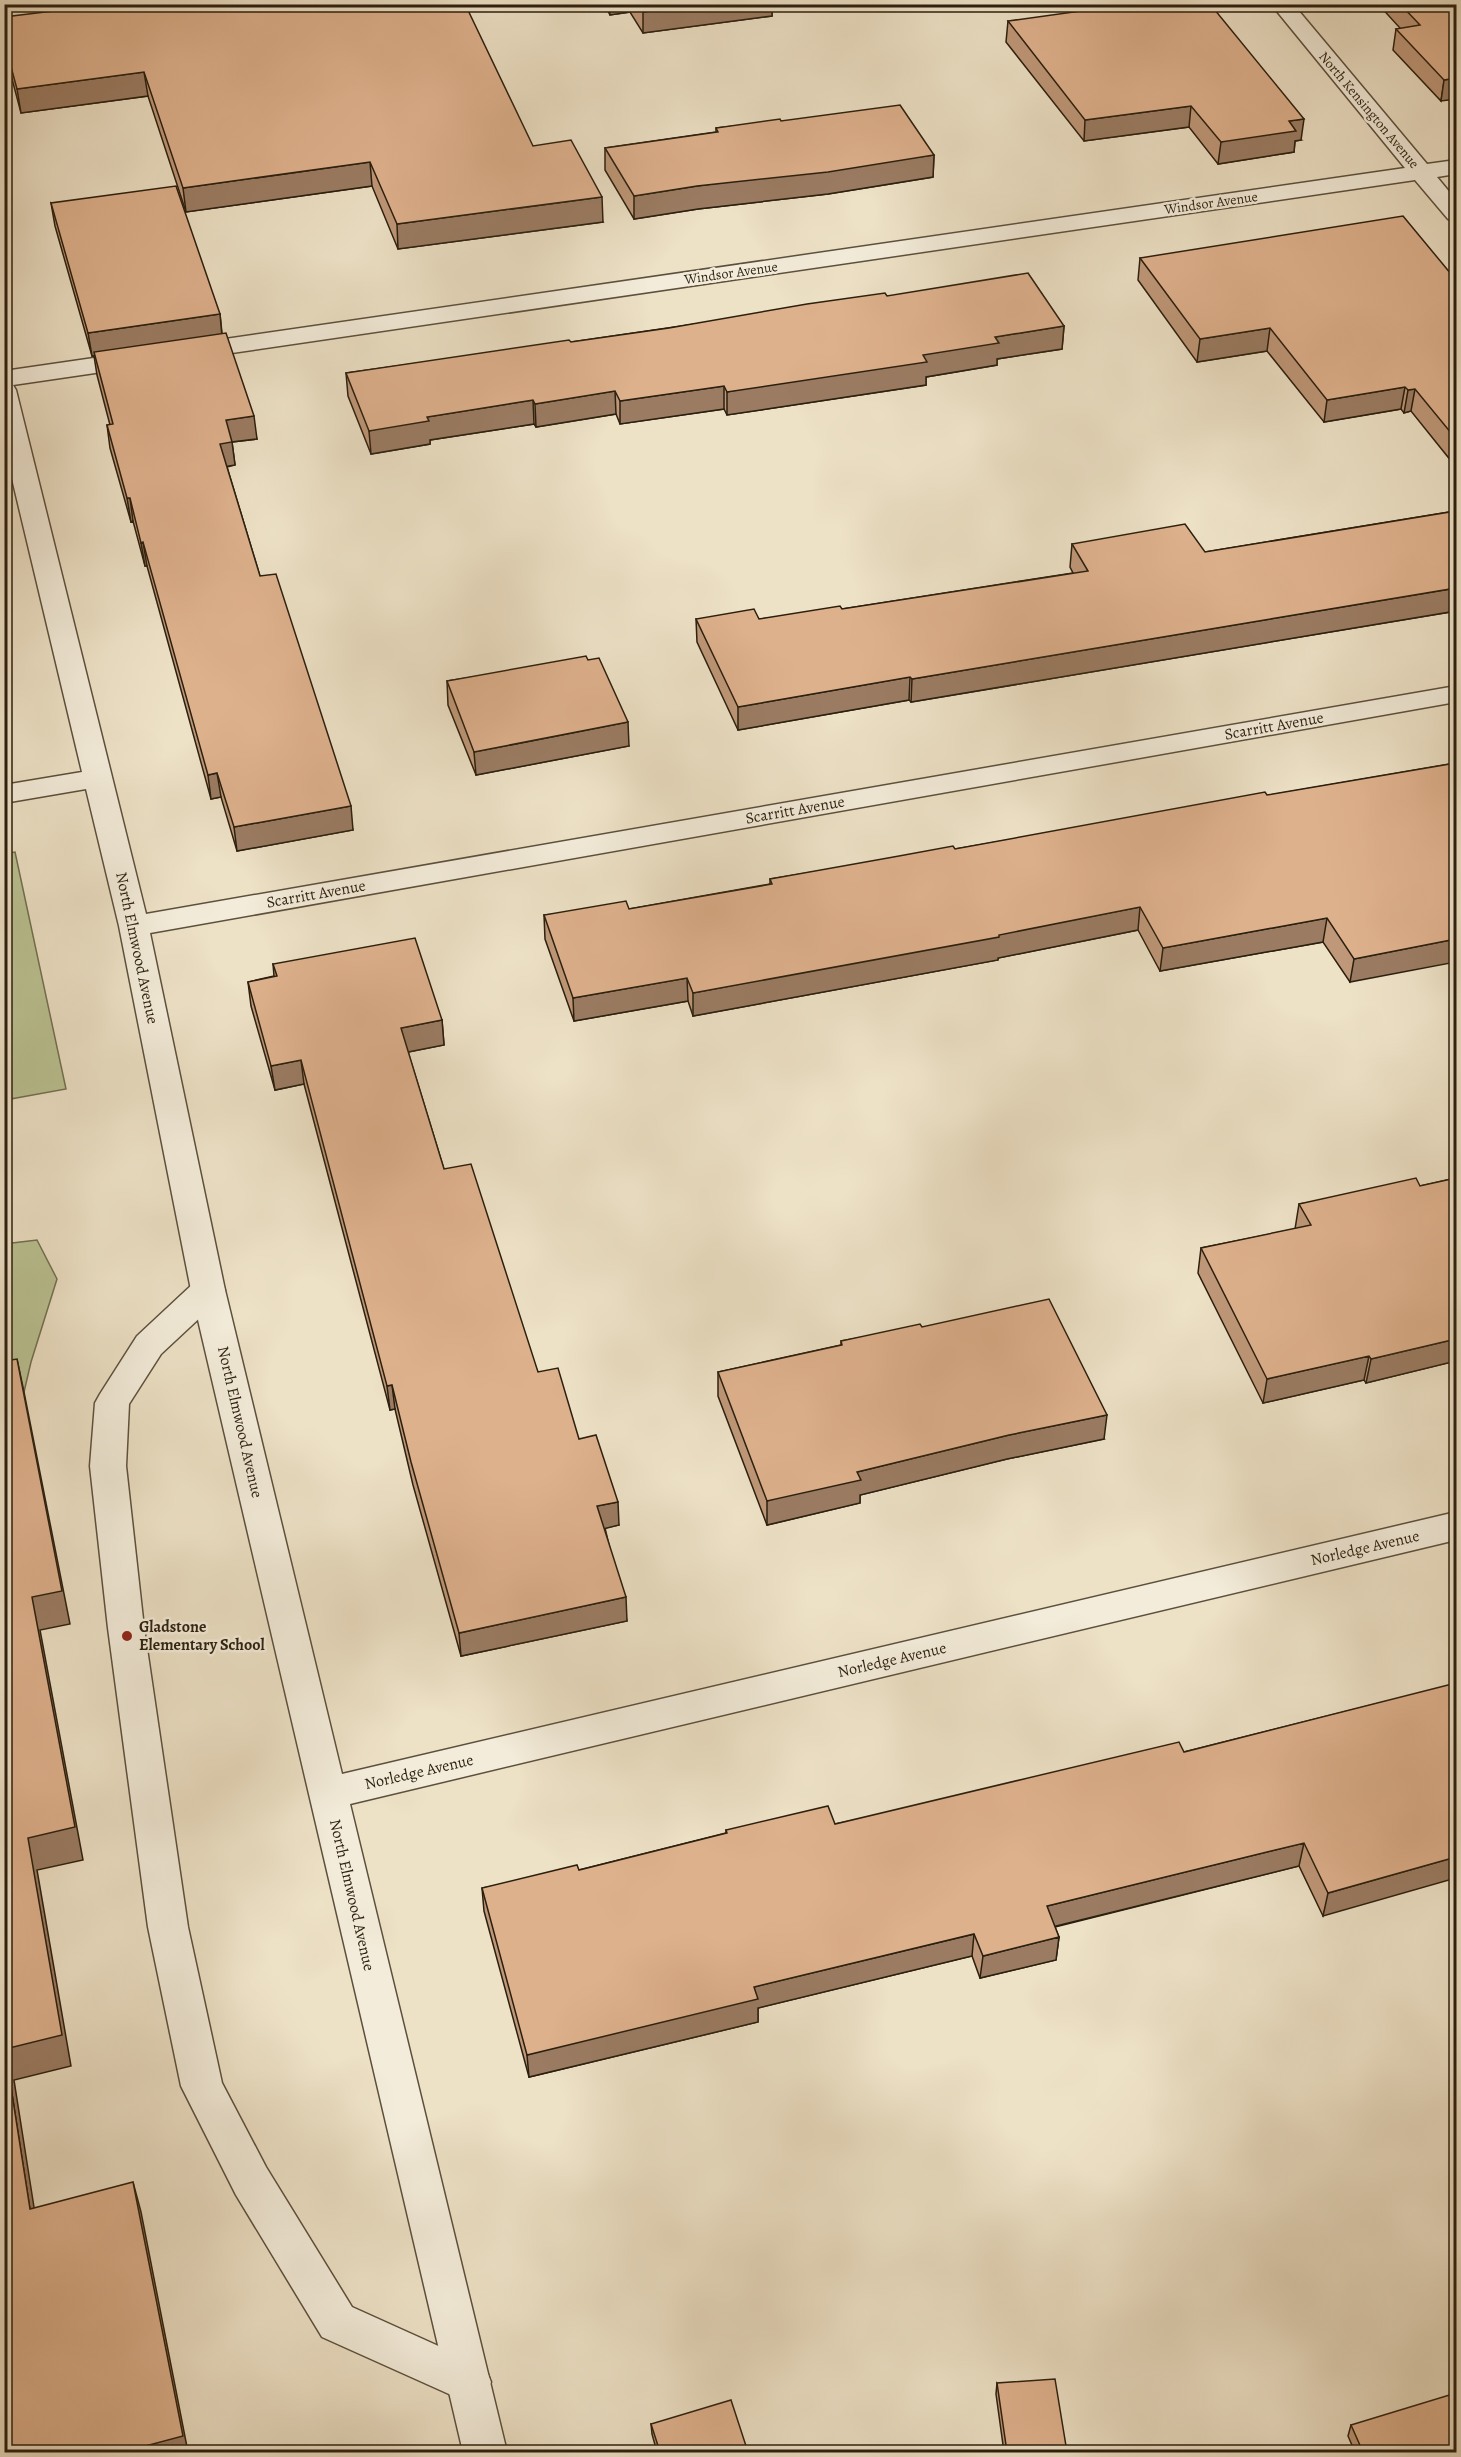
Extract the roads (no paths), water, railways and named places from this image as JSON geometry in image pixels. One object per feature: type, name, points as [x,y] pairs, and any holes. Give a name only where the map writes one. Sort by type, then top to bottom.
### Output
[{"type":"street","name":"North Kensington Avenue","points":[[1281,4],[1456,214]]},
{"type":"street","name":"Windsor Avenue","points":[[4,379],[1456,167]]},
{"type":"street","name":"North Elmwood Avenue","points":[[4,390],[134,926],[208,1290],[485,2452]]},
{"type":"street","name":"Scarritt Avenue","points":[[134,926],[1456,694]]},
{"type":"street","points":[[4,794],[97,778]]},
{"type":"street","points":[[208,1290],[149,1345],[112,1403],[108,1466],[126,1628],[168,1927],[202,2086],[251,2181],[338,2322],[469,2382]]},
{"type":"street","name":"Norledge Avenue","points":[[328,1793],[1456,1526]]},
{"type":"place","name":"Gladstone Elementary School","points":[[127,1636]]}]
